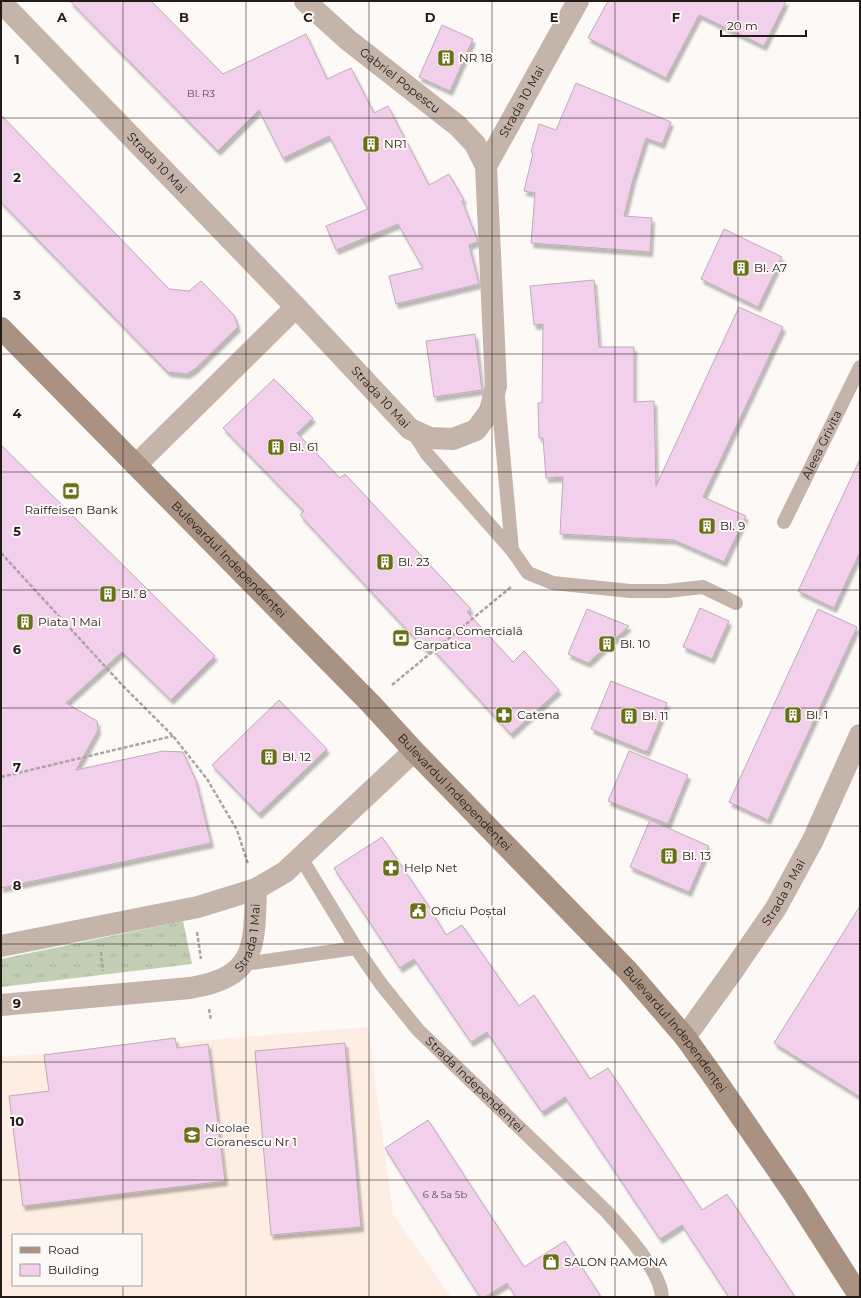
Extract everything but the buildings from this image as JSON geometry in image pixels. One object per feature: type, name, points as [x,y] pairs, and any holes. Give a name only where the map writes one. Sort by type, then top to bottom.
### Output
[{"type":"main road","name":"Bulevardul Independenței","points":[[1,328],[371,704],[414,751],[623,966],[685,1037],[713,1076],[794,1194],[860,1297]]},
{"type":"street","name":"Gabriel Popescu","points":[[305,1],[348,40],[458,126],[475,144],[486,166]]},
{"type":"street","name":"Strada 10 Mai","points":[[1,2],[296,307],[410,429],[430,438],[453,439],[476,430],[490,411],[496,386],[486,166],[578,1]]},
{"type":"street","points":[[136,465],[296,307]]},
{"type":"street","name":"Strada 9 Mai","points":[[685,1037],[776,908],[813,840],[860,735]]},
{"type":"street","points":[[1,946],[193,908],[218,902],[256,889],[285,872],[414,751]]},
{"type":"street","name":"Strada 1 Mai","points":[[215,982],[244,964],[250,951],[255,924],[256,889]]},
{"type":"street","points":[[1,1005],[107,996],[215,982]]},
{"type":"lane","name":"Aleea Grivita","points":[[784,522],[860,367]]},
{"type":"lane","points":[[496,386],[512,550]]},
{"type":"lane","points":[[410,429],[428,454],[512,550],[528,573],[553,583],[630,591],[667,591],[703,586],[736,603]]},
{"type":"lane","name":"Strada Independenței","points":[[301,858],[356,948],[381,984],[418,1030],[570,1176],[615,1222],[633,1243],[650,1268],[662,1289],[662,1297]]},
{"type":"lane","points":[[244,964],[356,948]]},
{"type":"path","points":[[1,552],[124,686],[173,736],[207,779],[237,830],[256,889]]},
{"type":"path","points":[[392,685],[528,573]]},
{"type":"path","points":[[1,777],[173,736]]},
{"type":"path","points":[[193,908],[215,982],[211,1020]]},
{"type":"path","points":[[97,926],[107,996]]},
{"type":"shaded area","name":"Nicolae Cioranescu Nr 1","points":[[368,1027],[393,1214],[451,1297],[1,1297],[1,1057]]},
{"type":"green space","points":[[183,921],[192,964],[1,987],[1,959]]},
{"type":"place","name":"NR 18","points":[[446,58]]},
{"type":"place","name":"NR1","points":[[371,144]]},
{"type":"place","name":"Bl. A7","points":[[741,268]]},
{"type":"place","name":"Bl. 61","points":[[276,447]]},
{"type":"place","name":"Raiffeisen Bank","points":[[71,491]]},
{"type":"place","name":"Bl. 9","points":[[707,526]]},
{"type":"place","name":"Bl. 23","points":[[385,562]]},
{"type":"place","name":"Bl. 8","points":[[108,594]]},
{"type":"place","name":"Piata 1 Mai","points":[[25,622]]},
{"type":"place","name":"Banca Comercială Carpatica","points":[[401,638]]},
{"type":"place","name":"Bl. 10","points":[[607,644]]},
{"type":"place","name":"Catena","points":[[504,715]]},
{"type":"place","name":"Bl. 1","points":[[793,715]]},
{"type":"place","name":"Bl. 11","points":[[629,716]]},
{"type":"place","name":"Bl. 12","points":[[269,757]]},
{"type":"place","name":"Bl. 13","points":[[669,856]]},
{"type":"place","name":"Help Net","points":[[391,868]]},
{"type":"place","name":"Oficiu Poștal","points":[[418,911]]},
{"type":"place","name":"Nicolae Cioranescu Nr 1","points":[[192,1135]]},
{"type":"place","name":"SALON RAMONA","points":[[551,1262]]}]
